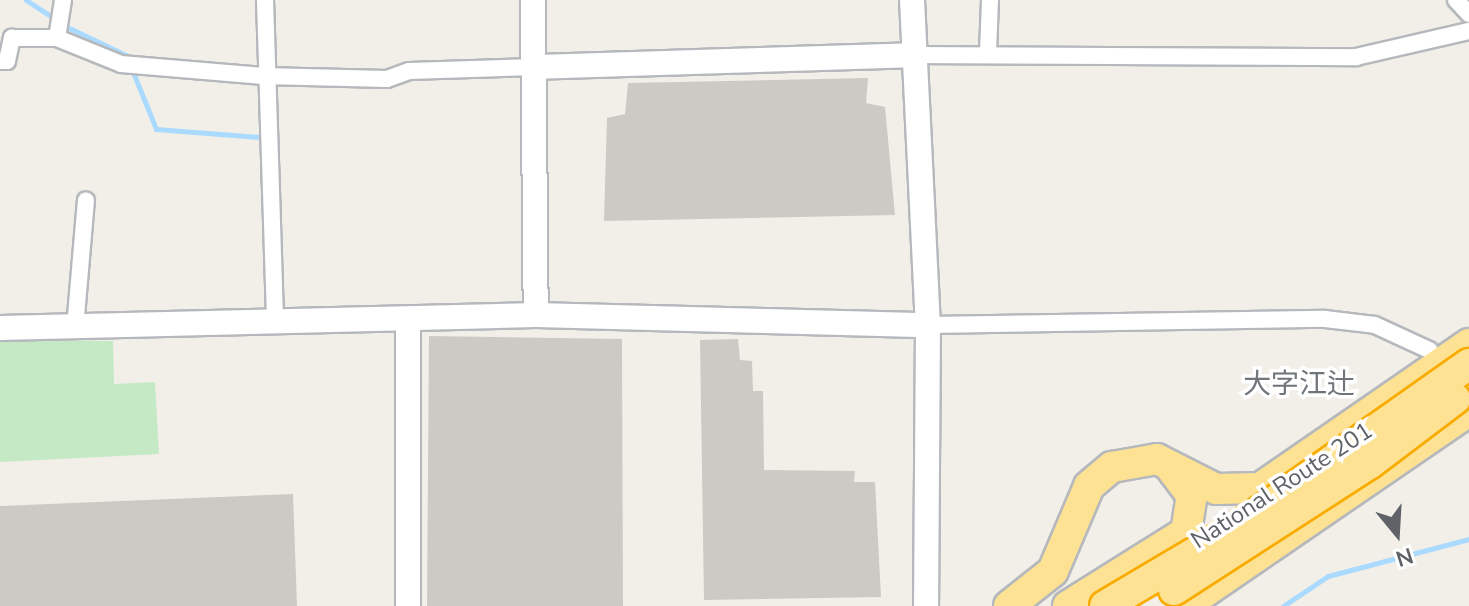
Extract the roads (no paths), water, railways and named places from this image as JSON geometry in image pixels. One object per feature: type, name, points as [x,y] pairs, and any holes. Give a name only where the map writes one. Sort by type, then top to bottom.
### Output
[{"type":"highway","points":[[1009,606],[1053,571],[1100,474],[1142,459],[1167,464],[1216,489],[1260,488],[1469,344]]},
{"type":"highway","name":"National Route 201","points":[[1085,606],[1349,446],[1469,350]]},
{"type":"highway","points":[[1105,606],[1238,527],[1469,364]]},
{"type":"highway","points":[[1146,606],[1320,498],[1469,388]]},
{"type":"highway","name":"National Route 201","points":[[1184,606],[1391,470],[1469,411]]},
{"type":"highway","points":[[1068,606],[1186,532],[1192,496],[1167,464]]},
{"type":"highway","points":[[1217,606],[1391,470]]},
{"type":"street","points":[[57,38],[63,0]]},
{"type":"street","points":[[265,0],[263,76],[275,324]]},
{"type":"street","points":[[533,0],[536,315]]},
{"type":"street","points":[[912,0],[928,325],[926,606]]},
{"type":"street","points":[[988,52],[990,0]]},
{"type":"street","points":[[1456,0],[1469,14]]},
{"type":"street","points":[[0,61],[7,61],[12,38],[57,38],[121,64],[263,76],[387,79],[409,71],[988,52],[1356,57],[1469,31]]},
{"type":"street","points":[[75,328],[86,200]]},
{"type":"street","points":[[0,328],[275,324],[536,315],[928,325],[1325,319],[1375,325],[1429,350]]},
{"type":"street","points":[[408,320],[408,606]]},
{"type":"waterway","points":[[26,0],[55,19]]},
{"type":"waterway","points":[[63,25],[126,55],[156,129],[261,137]]},
{"type":"waterway","points":[[1283,606],[1328,576],[1469,539]]},
{"type":"district","name":"大字江辻","points":[[1299,384]]}]
